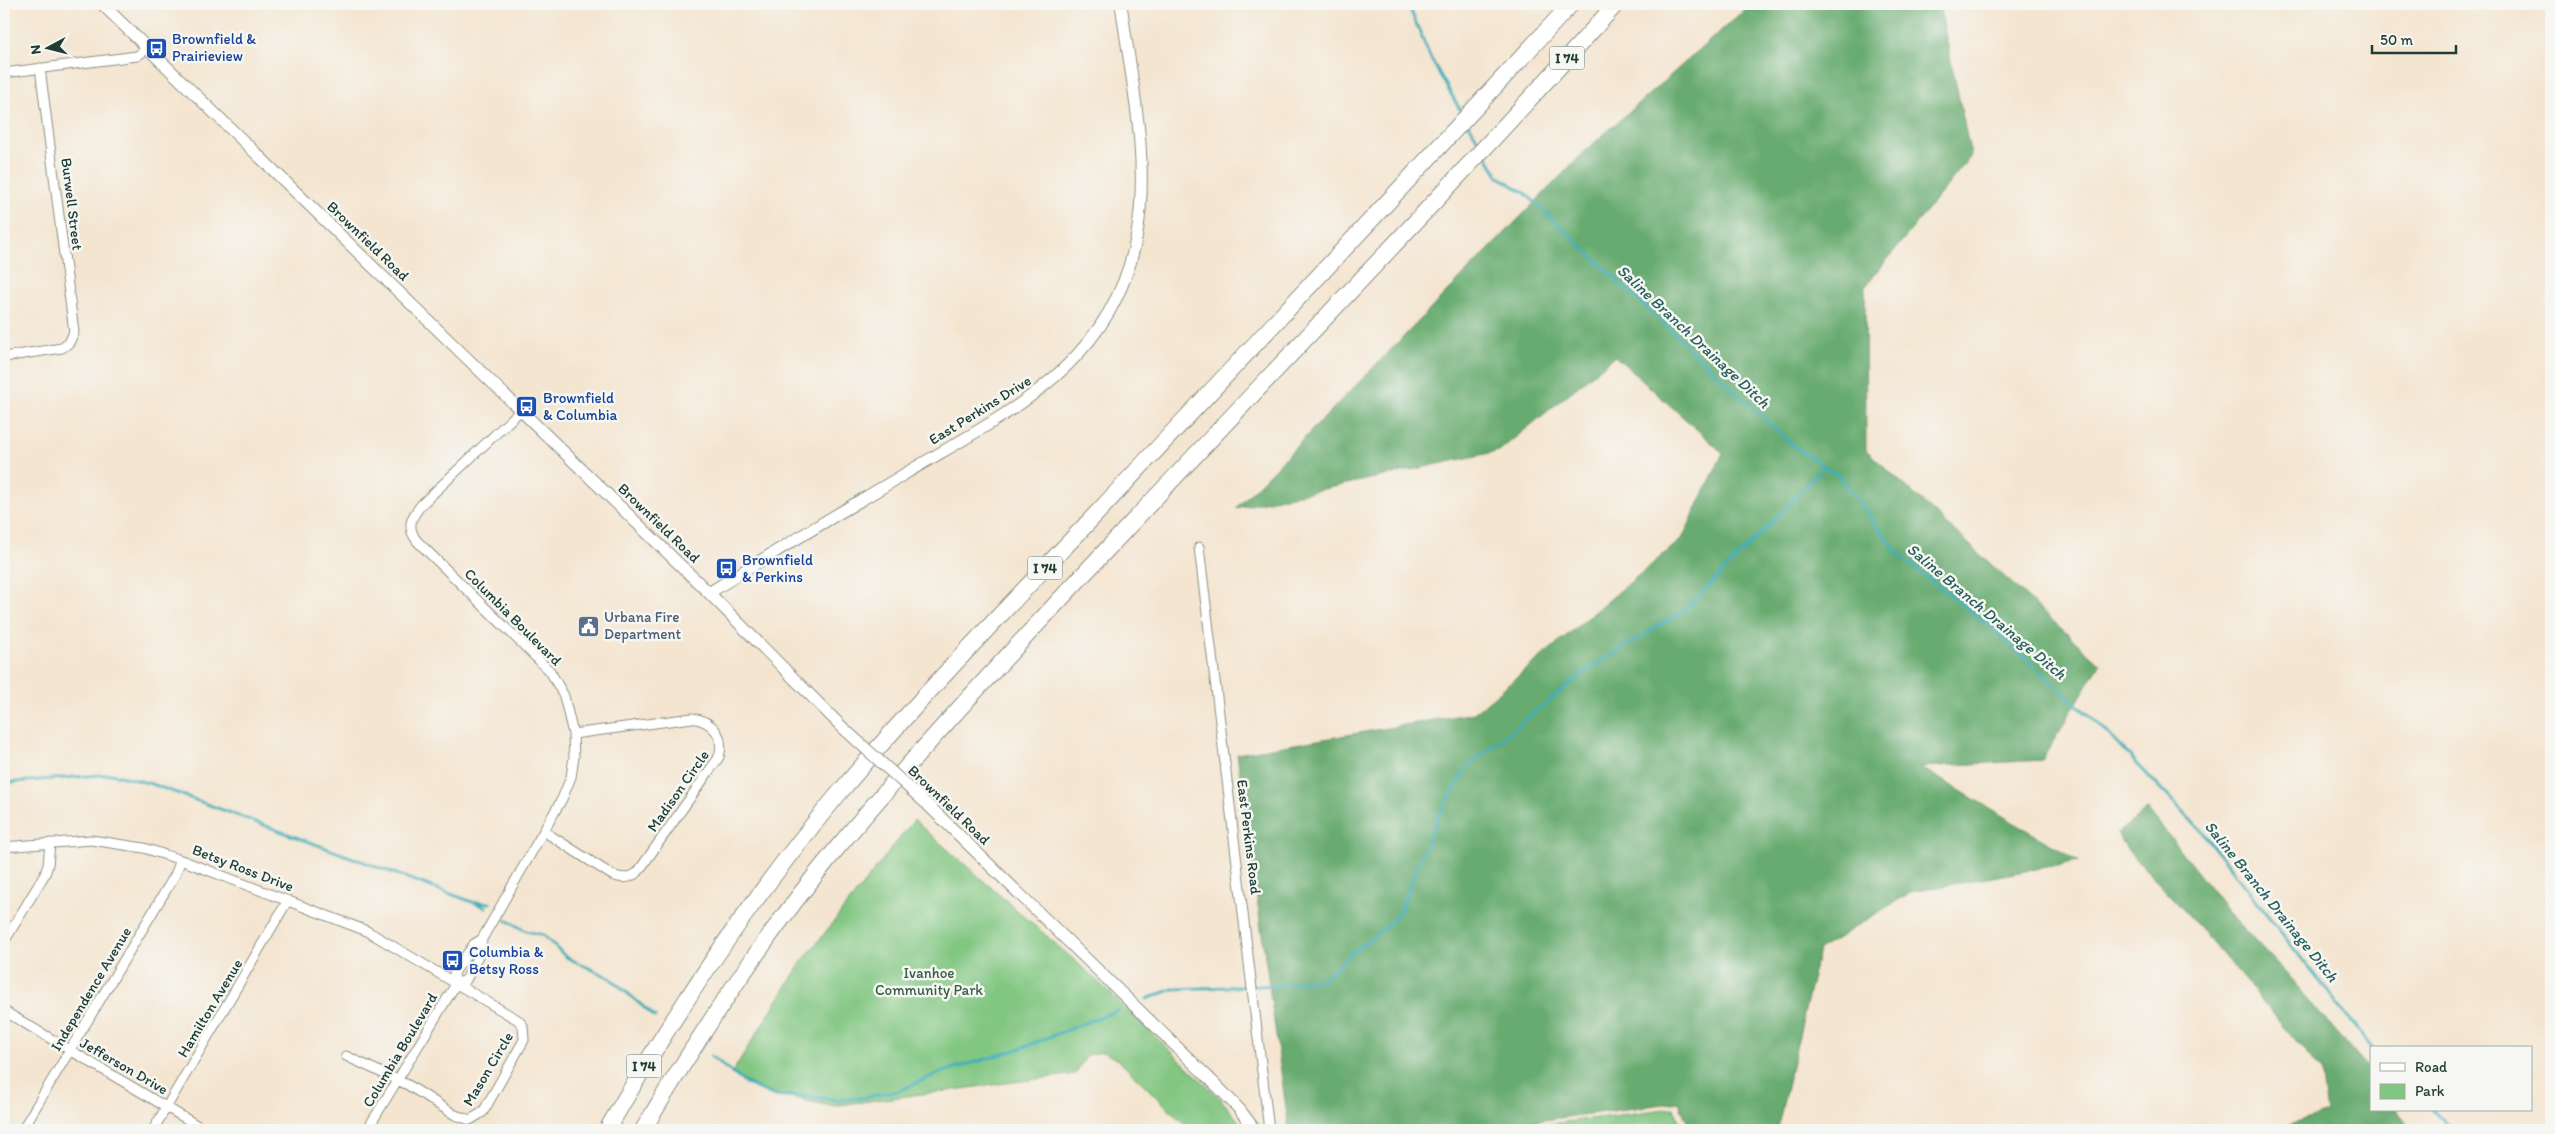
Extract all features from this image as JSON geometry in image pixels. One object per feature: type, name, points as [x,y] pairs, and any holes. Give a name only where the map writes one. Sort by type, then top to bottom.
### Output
[{"type":"highway","name":"I 74","points":[[607,1130],[669,1026],[719,951],[777,872],[836,797],[942,679],[1571,4]]},
{"type":"highway","name":"I 74","points":[[643,1130],[725,999],[774,929],[837,849],[963,703],[1518,112],[1616,4]]},
{"type":"street","name":"Brownfield Road","points":[[102,4],[709,593],[842,726],[929,806],[1213,1082],[1240,1110],[1254,1130]]},
{"type":"street","name":"East Perkins Drive","points":[[709,593],[1008,413],[1060,374],[1093,337],[1123,281],[1137,234],[1141,203],[1140,158],[1121,4]]},
{"type":"street","points":[[4,73],[137,56],[148,48]]},
{"type":"street","name":"Burwell Street","points":[[4,357],[54,350],[69,343],[73,336],[73,322],[40,68]]},
{"type":"street","name":"Columbia Boulevard","points":[[367,1130],[456,984],[466,980],[481,950],[482,939],[545,832],[571,777],[574,757],[573,734],[564,696],[550,671],[417,541],[410,526],[411,519],[422,504],[521,410]]},
{"type":"street","name":"East Perkins Road","points":[[1199,546],[1269,1130]]},
{"type":"street","name":"Madison Circle","points":[[545,832],[612,875],[620,878],[632,876],[638,872],[719,757],[722,749],[722,742],[713,727],[701,719],[692,718],[573,734]]},
{"type":"street","name":"Betsy Ross Drive","points":[[4,847],[91,840],[115,842],[181,860],[367,931],[456,984]]},
{"type":"street","points":[[4,942],[44,874],[48,864],[50,843]]},
{"type":"street","name":"Independence Avenue","points":[[22,1130],[175,875],[181,860]]},
{"type":"street","name":"Hamilton Avenue","points":[[153,1130],[168,1108],[288,900]]},
{"type":"street","name":"Columbia Boulevard","points":[[456,984],[454,973],[474,944],[482,939]]},
{"type":"street","name":"Mason Circle","points":[[397,1081],[462,1119],[476,1118],[483,1112],[519,1049],[525,1033],[523,1026],[518,1020],[456,984]]},
{"type":"street","name":"Jefferson Drive","points":[[4,1011],[205,1130]]},
{"type":"street","points":[[346,1056],[397,1081]]},
{"type":"green space","points":[[1751,4],[1939,4],[1971,156],[1865,287],[1866,450],[2100,664],[2042,760],[1920,767],[2079,861],[1911,892],[1819,950],[1777,1130],[1690,1130],[1679,1102],[1469,1130],[1289,1130],[1237,754],[1474,713],[1682,539],[1723,453],[1615,356],[1499,451],[1236,508],[1586,150]]},
{"type":"green space","points":[[2148,809],[2234,919],[2277,963],[2364,1064],[2370,1073],[2370,1112],[2398,1112],[2412,1130],[2273,1130],[2327,1113],[2321,1070],[2193,920],[2129,852],[2117,833]]},
{"type":"green space","name":"Ivanhoe Community Park","points":[[914,820],[1090,974],[1220,1098],[1246,1130],[1191,1130],[1118,1060],[1103,1052],[1087,1055],[1075,1074],[831,1106],[766,1092],[731,1074],[801,963]]},
{"type":"green space","points":[[1674,1108],[1683,1130],[1504,1130]]},
{"type":"waterway","name":"Saline Branch Drainage Ditch","points":[[1408,4],[1431,59],[1462,113]]},
{"type":"waterway","name":"Saline Branch Drainage Ditch","points":[[1468,123],[1481,145]]},
{"type":"waterway","name":"Saline Branch Drainage Ditch","points":[[1485,153],[1499,177],[1525,193],[1791,444],[1840,477],[1902,558],[1985,622],[2104,729],[2202,832],[2370,1046]]},
{"type":"waterway","points":[[1147,999],[1173,989],[1283,985],[1325,978],[1350,954],[1385,928],[1399,913],[1437,818],[1468,766],[1591,667],[1685,610],[1784,510],[1823,466]]},
{"type":"waterway","points":[[4,783],[112,774],[152,784],[486,907]]},
{"type":"waterway","points":[[477,902],[490,903]]},
{"type":"waterway","points":[[506,920],[526,931],[543,935],[566,957],[610,978],[655,1017]]},
{"type":"waterway","points":[[711,1056],[745,1083],[775,1096],[809,1096],[836,1100],[861,1098],[898,1091],[942,1072],[1019,1049],[1118,1010]]},
{"type":"waterway","name":"Saline Branch Drainage Ditch","points":[[2435,1112],[2454,1130]]},
{"type":"place","name":"Brownfield & Prairieview","points":[[156,48]]},
{"type":"place","name":"Brownfield & Columbia","points":[[527,407]]},
{"type":"place","name":"Brownfield & Perkins","points":[[726,569]]},
{"type":"place","name":"Urbana Fire Department","points":[[588,626]]},
{"type":"place","name":"Columbia & Betsy Ross","points":[[453,961]]}]
